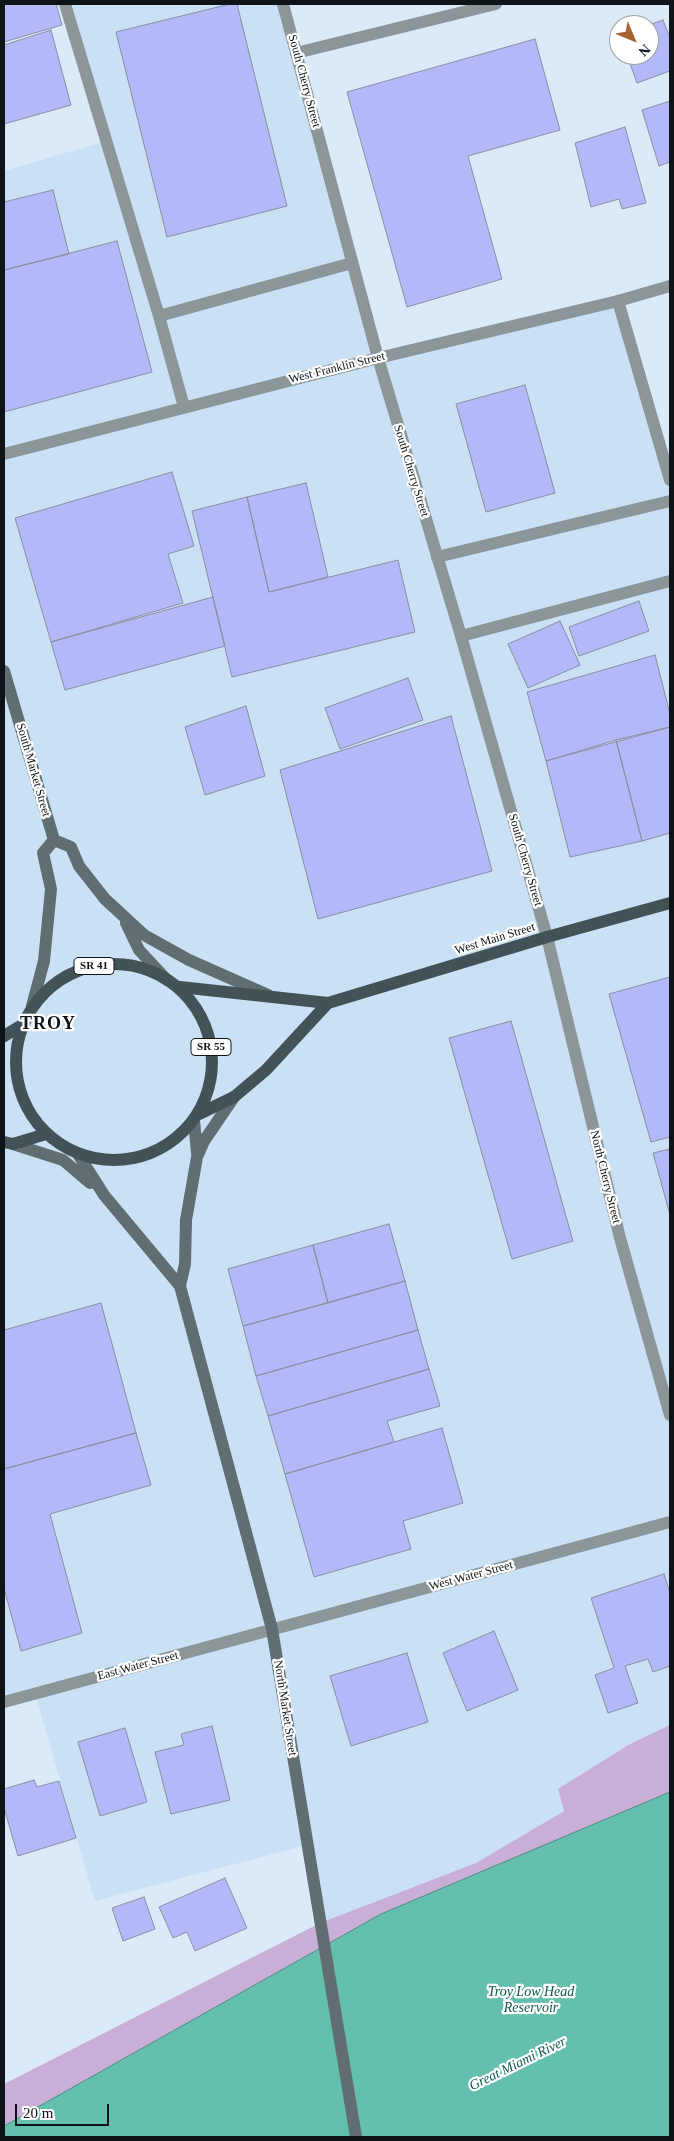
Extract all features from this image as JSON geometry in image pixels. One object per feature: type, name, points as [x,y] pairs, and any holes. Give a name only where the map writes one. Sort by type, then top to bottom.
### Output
[{"type":"main road","name":"South Market Street","points":[[4,670],[54,840]]},
{"type":"main road","points":[[275,998],[188,960],[144,935],[105,900],[79,866],[71,847],[54,840],[43,853],[51,889],[44,961],[32,1006],[20,1031],[15,1059],[18,1086],[29,1112],[46,1134],[78,1154],[110,1160],[142,1157],[171,1142],[197,1117],[234,1097],[266,1070],[328,1003]]},
{"type":"main road","name":"West Main Street","points":[[328,1003],[547,937],[670,903]]},
{"type":"main road","points":[[122,916],[139,950],[167,980],[180,987],[328,1003]]},
{"type":"main road","name":"SR 41","points":[[32,1006],[56,982],[87,966],[121,963],[167,980]]},
{"type":"main road","name":"SR 55","points":[[180,987],[198,1008],[209,1033],[214,1060],[210,1088],[197,1117]]},
{"type":"main road","points":[[4,1036],[24,1024]]},
{"type":"main road","points":[[180,1286],[185,1264],[186,1220],[198,1158],[204,1141],[234,1097]]},
{"type":"main road","points":[[197,1117],[198,1158]]},
{"type":"main road","points":[[9,1143],[46,1134]]},
{"type":"main road","points":[[9,1143],[63,1160],[104,1195]]},
{"type":"main road","points":[[78,1154],[104,1195],[180,1286]]},
{"type":"main road","name":"North Market Street","points":[[180,1286],[272,1629],[356,2137]]},
{"type":"street","points":[[65,4],[159,316],[184,407]]},
{"type":"street","name":"South Cherry Street","points":[[283,4],[378,358],[461,636],[547,937]]},
{"type":"street","points":[[296,53],[496,4]]},
{"type":"street","points":[[159,316],[352,263]]},
{"type":"street","name":"West Franklin Street","points":[[4,454],[378,358],[618,301],[670,286]]},
{"type":"street","points":[[618,301],[670,480]]},
{"type":"street","points":[[437,557],[670,502]]},
{"type":"street","points":[[461,636],[670,581]]},
{"type":"street","name":"North Cherry Street","points":[[547,937],[620,1238],[670,1415]]},
{"type":"street","name":"West Water Street","points":[[272,1629],[670,1522]]},
{"type":"street","name":"East Water Street","points":[[4,1702],[272,1629]]},
{"type":"shaded area","points":[[65,4],[283,4],[377,358],[618,301],[670,480],[670,1725],[630,1744],[564,1811],[476,1863],[320,1923],[307,1845],[95,1901],[35,1694],[4,1702],[4,171],[106,141]]},
{"type":"shaded area","points":[[670,1725],[670,1792],[381,1914],[4,2126],[4,2084],[320,1923],[476,1863],[564,1811],[558,1789],[630,1744]]},
{"type":"water","name":"Troy Low Head Reservoir","points":[[670,1792],[670,2137],[4,2137],[4,2126],[381,1914]]},
{"type":"building","points":[[4,4],[56,4],[62,25],[4,42]]},
{"type":"building","points":[[230,4],[237,4],[287,206],[167,237],[116,32]]},
{"type":"building","points":[[663,20],[670,38],[670,71],[637,83],[631,65],[659,65],[659,21]]},
{"type":"building","points":[[51,30],[71,105],[4,124],[4,45]]},
{"type":"building","points":[[535,39],[560,130],[468,156],[502,279],[407,307],[347,92]]},
{"type":"building","points":[[670,101],[670,162],[659,166],[642,110]]},
{"type":"building","points":[[625,127],[646,203],[622,209],[619,199],[591,207],[575,143]]},
{"type":"building","points":[[53,190],[69,254],[4,270],[4,202]]},
{"type":"building","points":[[117,241],[152,372],[4,412],[4,270]]},
{"type":"building","points":[[525,385],[555,493],[486,512],[456,404]]},
{"type":"building","points":[[172,472],[194,546],[168,554],[183,603],[51,642],[15,518]]},
{"type":"building","points":[[306,483],[328,577],[269,592],[247,497]]},
{"type":"building","points":[[247,497],[269,592],[398,560],[415,632],[232,677],[192,511]]},
{"type":"building","points":[[213,597],[225,646],[65,690],[51,642]]},
{"type":"building","points":[[639,601],[649,631],[579,656],[569,627]]},
{"type":"building","points":[[560,621],[580,665],[528,688],[508,644]]},
{"type":"building","points":[[655,655],[670,714],[670,727],[546,761],[527,692]]},
{"type":"building","points":[[408,678],[423,720],[340,749],[325,708]]},
{"type":"building","points":[[246,706],[265,776],[205,795],[185,727]]},
{"type":"building","points":[[451,716],[492,871],[318,919],[280,770]]},
{"type":"building","points":[[670,727],[670,833],[642,841],[616,740]]},
{"type":"building","points":[[616,740],[642,841],[570,857],[546,761]]},
{"type":"building","points":[[670,977],[670,1137],[651,1142],[609,994]]},
{"type":"building","points":[[511,1021],[573,1241],[512,1259],[449,1038]]},
{"type":"building","points":[[670,1149],[670,1215],[653,1153]]},
{"type":"building","points":[[389,1224],[405,1281],[328,1303],[313,1245]]},
{"type":"building","points":[[313,1245],[328,1303],[243,1326],[228,1269]]},
{"type":"building","points":[[405,1281],[418,1330],[256,1376],[243,1326]]},
{"type":"building","points":[[101,1303],[136,1433],[4,1469],[4,1330]]},
{"type":"building","points":[[418,1330],[429,1369],[268,1416],[256,1376]]},
{"type":"building","points":[[429,1369],[440,1406],[387,1421],[394,1442],[285,1474],[268,1416]]},
{"type":"building","points":[[442,1428],[463,1503],[403,1521],[411,1549],[314,1577],[285,1474]]},
{"type":"building","points":[[136,1433],[151,1485],[50,1514],[82,1633],[21,1651],[4,1588],[4,1469]]},
{"type":"building","points":[[664,1574],[670,1593],[670,1666],[653,1672],[648,1659],[625,1666],[638,1703],[608,1713],[595,1675],[614,1668],[591,1598]]},
{"type":"building","points":[[494,1631],[518,1690],[467,1711],[443,1653]]},
{"type":"building","points":[[407,1653],[428,1722],[351,1746],[330,1676]]},
{"type":"building","points":[[212,1726],[230,1800],[171,1814],[155,1752],[184,1745],[181,1734]]},
{"type":"building","points":[[125,1728],[147,1802],[100,1816],[78,1742]]},
{"type":"building","points":[[34,1780],[37,1787],[59,1781],[76,1838],[18,1856],[4,1808],[4,1789]]},
{"type":"building","points":[[225,1878],[247,1928],[195,1951],[187,1932],[173,1938],[159,1907]]},
{"type":"building","points":[[144,1897],[155,1929],[123,1941],[112,1908]]},
{"type":"district","name":"TROY","points":[[48,1024]]},
{"type":"water label","name":"Great Miami River","points":[[518,2064]]}]
